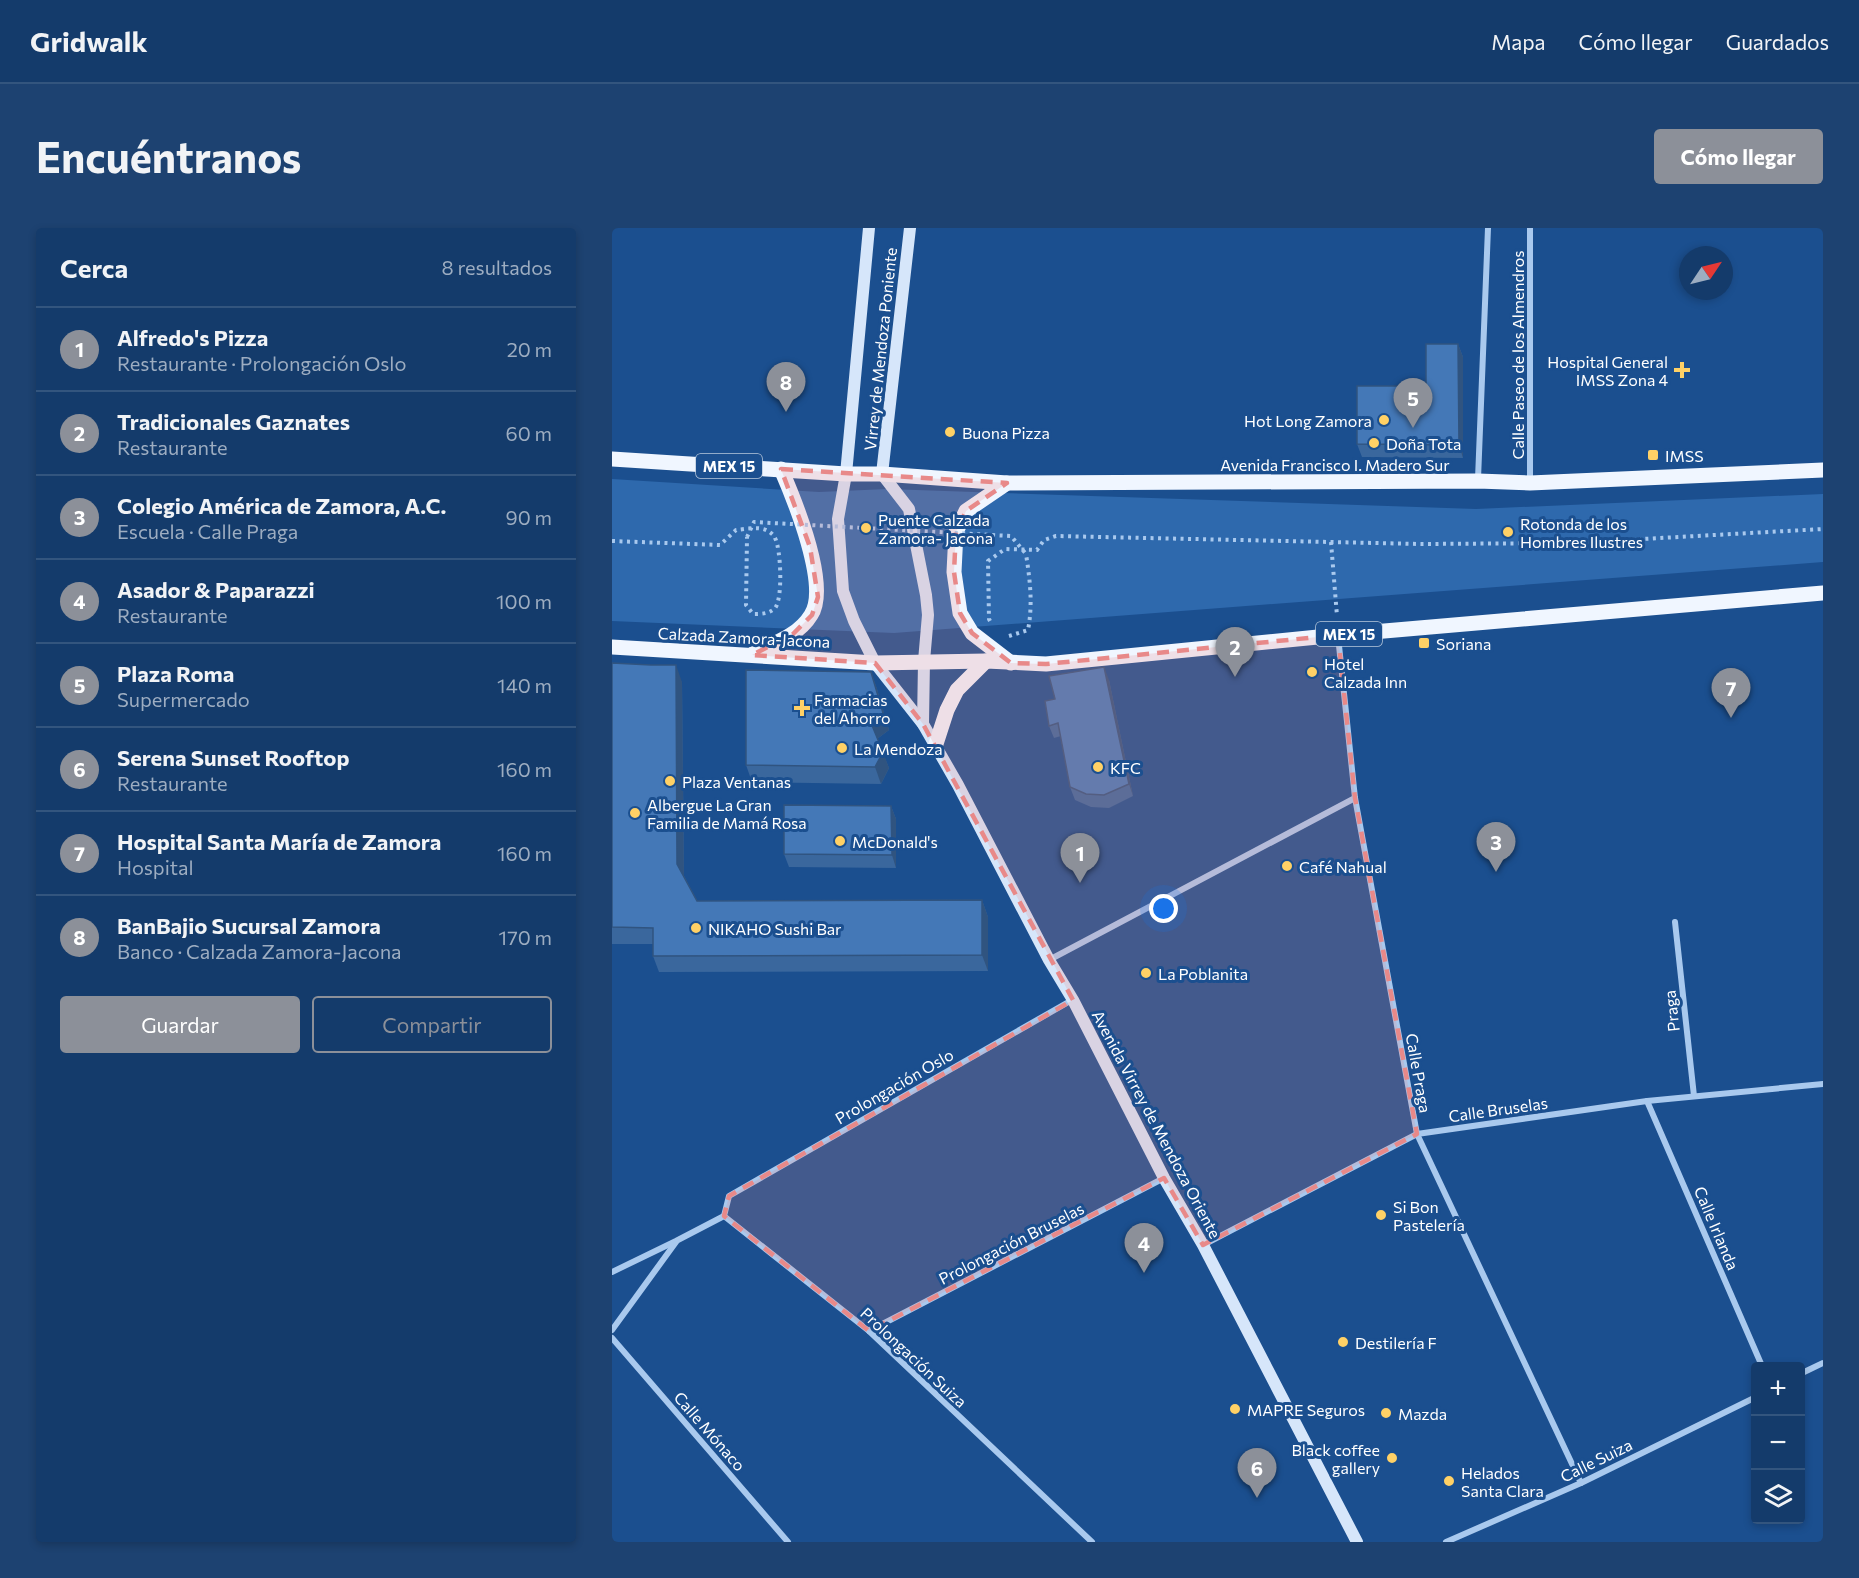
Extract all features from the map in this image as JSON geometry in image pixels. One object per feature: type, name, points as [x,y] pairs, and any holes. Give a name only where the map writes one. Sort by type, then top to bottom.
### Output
[{"type":"main road","name":"MEX 15","points":[[612,459],[846,474]]},
{"type":"main road","points":[[752,654],[793,634],[812,615],[818,597],[810,547],[796,504],[781,469]]},
{"type":"main road","name":"Avenida Francisco I. Madero Sur","points":[[846,474],[882,474],[1007,483],[1478,481],[1530,483],[1823,470]]},
{"type":"main road","points":[[1007,483],[966,511],[956,532],[954,572],[960,613],[972,633],[1011,663]]},
{"type":"main road","name":"MEX 15","points":[[874,663],[986,661],[1046,664],[1338,635],[1823,593]]},
{"type":"main road","name":"Calzada Zamora-Jacona","points":[[612,647],[874,663]]},
{"type":"main road","points":[[935,747],[947,710],[957,690],[986,661]]},
{"type":"street","name":"Virrey de Mendoza Poniente","points":[[869,228],[846,474],[838,519],[843,591],[874,663]]},
{"type":"street","name":"Virrey de Mendoza Poniente","points":[[882,474],[910,228]]},
{"type":"street","name":"Calle Paseo de los Almendros","points":[[1478,481],[1488,228]]},
{"type":"street","name":"Calle Paseo de los Almendros","points":[[1530,228],[1530,483]]},
{"type":"street","name":"Avenida Virrey de Mendoza Oriente","points":[[882,474],[909,509],[928,615],[924,661],[923,724]]},
{"type":"street","name":"Calle Praga","points":[[1338,635],[1355,798],[1417,1134],[1581,1483]]},
{"type":"street","name":"Avenida Virrey de Mendoza Oriente","points":[[874,663],[923,724],[958,785],[1049,960],[1073,1000],[1164,1178],[1203,1245],[1357,1542]]},
{"type":"street","points":[[1049,960],[1355,798]]},
{"type":"street","name":"Praga","points":[[1675,922],[1694,1096]]},
{"type":"street","name":"Prolongación Oslo","points":[[724,1216],[729,1196],[1073,1000]]},
{"type":"street","name":"Calle Bruselas","points":[[1203,1245],[1417,1134],[1647,1101],[1823,1084]]},
{"type":"street","name":"Calle Irlanda","points":[[1647,1101],[1760,1362]]},
{"type":"street","name":"Prolongación Bruselas","points":[[869,1331],[1164,1178]]},
{"type":"street","points":[[612,1272],[724,1216]]},
{"type":"street","name":"Prolongación Suiza","points":[[724,1216],[869,1331],[1092,1542]]},
{"type":"street","points":[[612,1330],[676,1241]]},
{"type":"street","name":"Calle Mónaco","points":[[612,1338],[788,1542]]},
{"type":"street","points":[[1805,1372],[1823,1363]]},
{"type":"street","name":"Calle Suiza","points":[[1446,1542],[1581,1483],[1751,1398]]},
{"type":"path","points":[[612,541],[720,545],[736,530],[757,528],[768,531],[775,539],[780,570],[779,600],[774,609],[764,615],[753,614],[746,605],[747,537],[754,522],[1011,536],[1026,554],[1031,615],[1028,630],[1010,636],[1004,635]]},
{"type":"path","points":[[993,626],[989,619],[988,561],[1005,549],[1037,550],[1044,540],[1056,536],[1421,544],[1570,543],[1823,529]]},
{"type":"path","points":[[1331,542],[1338,635]]},
{"type":"highlighted area","points":[[781,469],[1007,483],[966,511],[956,532],[954,572],[960,613],[972,633],[1011,663],[1046,664],[1338,635],[1355,798],[1417,1134],[1203,1245],[1164,1178],[869,1331],[724,1216],[729,1196],[1073,1000],[923,724],[875,663],[752,655],[793,634],[812,615],[818,597],[810,547]]},
{"type":"shaded area","points":[[612,479],[819,492],[887,489],[1476,509],[1823,494],[1823,562],[894,633],[612,621]]},
{"type":"building","points":[[1426,344],[1458,344],[1459,445],[1357,444],[1357,386],[1426,386]]},
{"type":"building","points":[[612,663],[676,665],[677,864],[697,901],[982,900],[982,955],[653,956],[653,928],[612,927]]},
{"type":"building","name":"KFC","points":[[1104,667],[1129,784],[1104,795],[1086,794],[1070,787],[1058,723],[1049,726],[1045,701],[1055,699],[1049,676]]},
{"type":"building","points":[[746,670],[871,672],[883,713],[871,723],[883,752],[875,767],[746,765]]},
{"type":"building","points":[[784,805],[891,806],[892,855],[784,854]]},
{"type":"place","name":"Hospital General IMSS Zona 4","points":[[1682,370]]},
{"type":"place","name":"BanBajio Sucursal Zamora","points":[[786,412]]},
{"type":"place","name":"Hot Long Zamora","points":[[1384,420]]},
{"type":"place","name":"Plaza Roma","points":[[1413,428]]},
{"type":"place","name":"Buona Pizza","points":[[950,432]]},
{"type":"place","name":"Doña Tota","points":[[1374,443]]},
{"type":"place","name":"IMSS","points":[[1653,455]]},
{"type":"place","name":"Puente Calzada Zamora- Jacona","points":[[866,528]]},
{"type":"place","name":"Rotonda de los Hombres Ilustres","points":[[1508,532]]},
{"type":"place","name":"Soriana","points":[[1424,643]]},
{"type":"place","name":"Hotel Calzada Inn","points":[[1312,672]]},
{"type":"place","name":"Tradicionales Gaznates","points":[[1235,677]]},
{"type":"place","name":"Farmacias del Ahorro","points":[[802,708]]},
{"type":"place","name":"Hospital Santa María de Zamora","points":[[1731,718]]},
{"type":"place","name":"La Mendoza","points":[[842,748]]},
{"type":"place","name":"KFC","points":[[1098,767]]},
{"type":"place","name":"Plaza Ventanas","points":[[670,781]]},
{"type":"place","name":"Albergue La Gran Familia de Mamá Rosa","points":[[635,813]]},
{"type":"place","name":"McDonald's","points":[[840,841]]},
{"type":"place","name":"Café Nahual","points":[[1287,866]]},
{"type":"place","name":"Colegio América de Zamora, A.C.","points":[[1496,872]]},
{"type":"place","name":"Alfredo's Pizza","points":[[1080,883]]},
{"type":"place","name":"NIKAHO Sushi Bar","points":[[696,928]]},
{"type":"place","name":"La Poblanita","points":[[1146,973]]},
{"type":"place","name":"Si Bon Pastelería","points":[[1381,1215]]},
{"type":"place","name":"Asador & Paparazzi","points":[[1144,1273]]},
{"type":"place","name":"Destilería F","points":[[1343,1342]]},
{"type":"place","name":"MAPRE Seguros","points":[[1235,1409]]},
{"type":"place","name":"Mazda","points":[[1386,1413]]},
{"type":"place","name":"Black coffee gallery","points":[[1392,1458]]},
{"type":"place","name":"Helados Santa Clara","points":[[1449,1481]]},
{"type":"place","name":"Serena Sunset Rooftop","points":[[1257,1498]]}]
